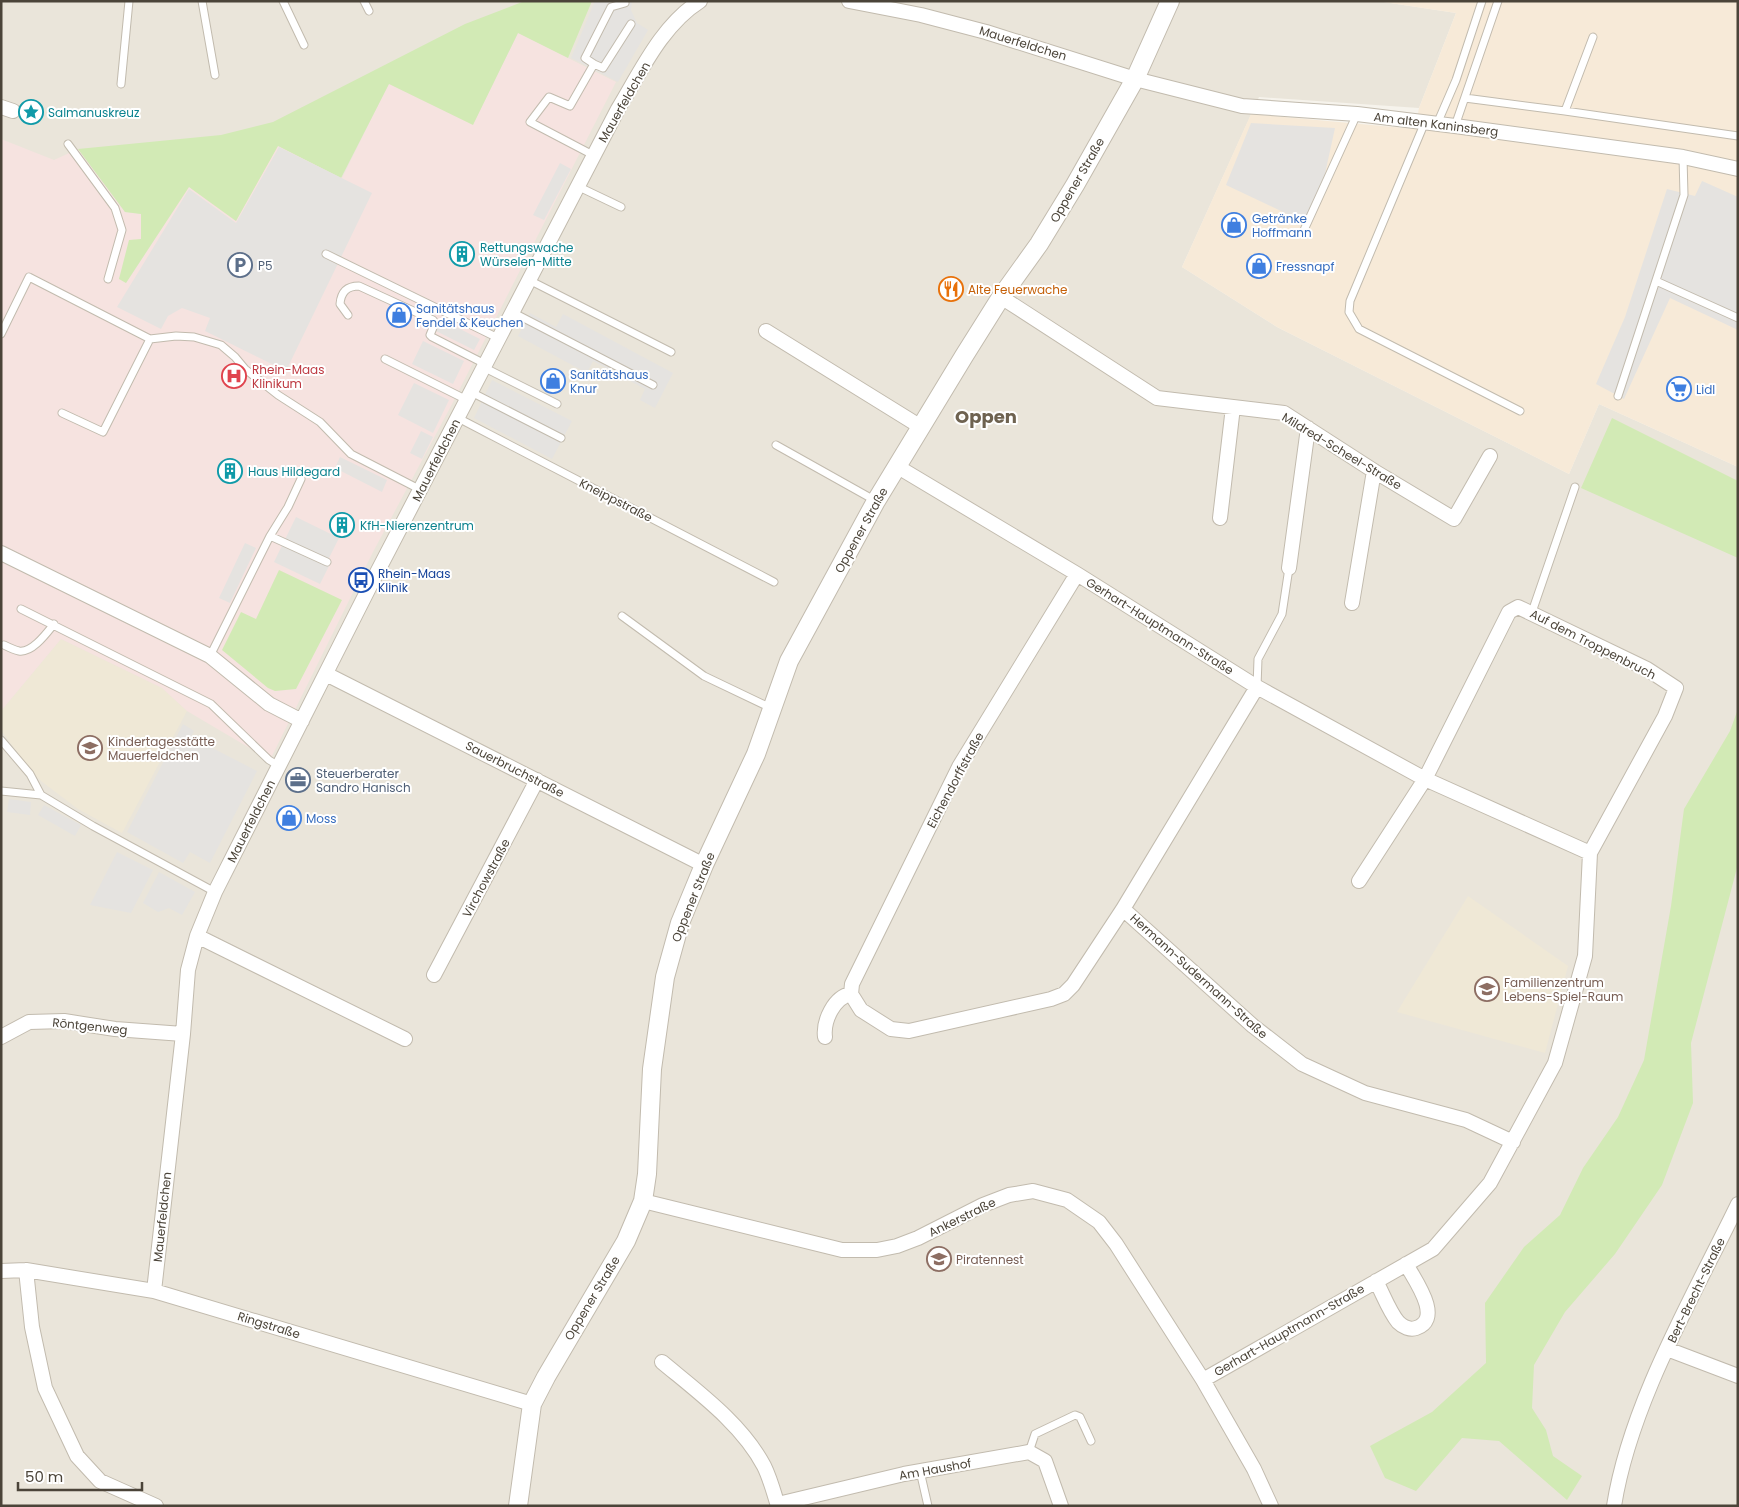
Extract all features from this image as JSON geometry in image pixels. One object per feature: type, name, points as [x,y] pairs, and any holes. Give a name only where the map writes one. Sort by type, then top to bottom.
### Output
[{"type":"street","name":"Mauerfeldchen","points":[[154,1291],[183,1034],[188,970],[197,936],[215,892],[593,155],[658,44],[678,19],[700,1]]},
{"type":"street","name":"Mauerfeldchen","points":[[850,1],[921,15],[986,32],[1135,79]]},
{"type":"street","name":"Oppener Straße","points":[[518,1506],[532,1404],[546,1376],[626,1241],[643,1201],[647,1174],[652,1068],[665,977],[680,923],[704,865],[756,754],[789,661],[876,501],[1001,297],[1039,244],[1135,79],[1170,1]]},
{"type":"street","name":"Am alten Kaninsberg","points":[[1135,79],[1242,106],[1357,114],[1455,126],[1683,158],[1738,169]]},
{"type":"street","name":"Mildred-Scheel-Straße","points":[[1001,297],[1157,398],[1284,413],[1374,471],[1454,519],[1490,456]]},
{"type":"street","points":[[766,331],[922,427]]},
{"type":"street","points":[[1220,518],[1232,407]]},
{"type":"street","points":[[1289,568],[1308,428]]},
{"type":"street","name":"Gerhart-Hauptmann-Straße","points":[[898,467],[1077,574],[1257,687],[1425,779],[1590,853],[1585,956],[1555,1063],[1490,1183],[1433,1249],[1203,1380]]},
{"type":"street","points":[[1352,603],[1374,471]]},
{"type":"street","points":[[1,553],[210,656],[269,704],[302,721]]},
{"type":"street","name":"Eichendorffstraße","points":[[851,994],[852,984],[959,767],[1077,574]]},
{"type":"street","name":"Auf dem Troppenbruch","points":[[1425,779],[1509,612],[1518,607],[1532,612],[1647,669],[1676,688],[1665,716],[1590,853]]},
{"type":"street","name":"Sauerbruchstraße","points":[[326,674],[704,865]]},
{"type":"street","name":"Hermann-Sudermann-Straße","points":[[1257,687],[1123,909],[1253,1026],[1302,1064],[1365,1093],[1466,1120],[1513,1142]]},
{"type":"street","points":[[1359,881],[1425,779]]},
{"type":"street","name":"Virchowstraße","points":[[434,975],[537,780]]},
{"type":"street","points":[[825,1037],[824,1028],[837,1001],[843,996],[851,994],[861,1010],[891,1030],[909,1031],[1051,999],[1064,994],[1073,986],[1123,909]]},
{"type":"street","points":[[197,936],[405,1039]]},
{"type":"street","name":"Röntgenweg","points":[[1,1037],[29,1022],[64,1021],[114,1029],[183,1034]]},
{"type":"street","name":"Ankerstraße","points":[[643,1201],[842,1250],[877,1250],[897,1246],[918,1238],[983,1205],[1009,1195],[1032,1191],[1067,1200],[1099,1222],[1116,1244],[1203,1380],[1254,1469],[1271,1506]]},
{"type":"street","name":"Bert-Brecht-Straße","points":[[1614,1506],[1629,1443],[1642,1405],[1738,1204]]},
{"type":"street","name":"Gerhart-Hauptmann-Straße","points":[[1376,1281],[1398,1322],[1406,1328],[1415,1329],[1423,1324],[1428,1315],[1428,1305],[1406,1264]]},
{"type":"street","name":"Ringstraße","points":[[1,1270],[26,1270],[154,1291],[532,1404]]},
{"type":"street","points":[[26,1270],[32,1327],[45,1388],[77,1456],[100,1481],[156,1506]]},
{"type":"street","name":"Bert-Brecht-Straße","points":[[1668,1349],[1738,1376]]},
{"type":"street","name":"Am Haushof","points":[[662,1362],[704,1396],[747,1440],[764,1466],[778,1505],[920,1471],[1029,1452]]},
{"type":"street","points":[[1029,1452],[1045,1461],[1062,1506]]},
{"type":"lane","points":[[120,84],[129,1]]},
{"type":"lane","points":[[202,1],[215,75]]},
{"type":"lane","points":[[283,1],[304,45]]},
{"type":"lane","points":[[364,1],[370,11]]},
{"type":"lane","points":[[1482,1],[1456,80],[1431,123],[1350,301],[1349,312],[1359,329],[1520,411]]},
{"type":"lane","points":[[1455,126],[1498,1]]},
{"type":"lane","points":[[625,3],[611,7],[585,58],[603,68],[631,24]]},
{"type":"lane","points":[[1565,110],[1593,37]]},
{"type":"lane","points":[[593,155],[530,122],[549,97],[570,106],[594,64]]},
{"type":"lane","points":[[1465,98],[1565,110],[1738,136]]},
{"type":"lane","points":[[1304,230],[1357,114]]},
{"type":"lane","points":[[68,144],[115,208],[122,230],[108,279]]},
{"type":"lane","points":[[1618,396],[1684,194],[1683,158]]},
{"type":"lane","points":[[577,186],[621,208]]},
{"type":"lane","points":[[326,254],[498,338]]},
{"type":"lane","points":[[1,334],[29,277],[150,339],[176,336],[194,337],[221,344],[258,380],[324,425],[351,454],[421,490]]},
{"type":"lane","points":[[529,280],[672,352]]},
{"type":"lane","points":[[1656,281],[1738,318]]},
{"type":"lane","points":[[348,315],[340,304],[342,294],[345,289],[359,286],[433,320],[435,323],[430,335],[432,337],[557,404]]},
{"type":"lane","points":[[512,312],[653,385]]},
{"type":"lane","points":[[62,413],[103,432],[150,339]]},
{"type":"lane","points":[[385,359],[561,438]]},
{"type":"lane","name":"Kneippstraße","points":[[458,418],[774,582]]},
{"type":"lane","points":[[776,445],[876,501]]},
{"type":"lane","points":[[210,656],[270,536],[301,480]]},
{"type":"lane","points":[[1532,612],[1575,487]]},
{"type":"lane","points":[[270,536],[327,562]]},
{"type":"lane","points":[[1257,687],[1258,659],[1282,614],[1289,568]]},
{"type":"lane","points":[[20,610],[54,624],[211,704],[269,760],[278,766]]},
{"type":"lane","points":[[622,616],[704,676],[771,708]]},
{"type":"lane","points":[[4,645],[19,651],[26,650],[37,643],[54,624]]},
{"type":"lane","points":[[1,740],[30,774],[41,795]]},
{"type":"lane","points":[[1,790],[41,795],[93,826],[215,892]]},
{"type":"lane","points":[[1029,1452],[1035,1434],[1075,1415],[1080,1417],[1091,1442]]},
{"type":"lane","points":[[920,1471],[928,1506]]},
{"type":"shaded area","points":[[1,1],[1377,1],[1456,13],[1419,108],[1259,97],[1182,267],[1277,327],[1569,474],[1599,404],[1738,467],[1738,1506],[1,1506]]},
{"type":"shaded area","points":[[595,1],[632,1],[631,10],[637,23],[648,30],[618,82],[571,58]]},
{"type":"shaded area","points":[[1377,1],[1738,1],[1738,467],[1599,404],[1569,474],[1277,327],[1182,267],[1251,114],[1415,129],[1419,108],[1456,13]]},
{"type":"shaded area","name":"Rhein-Maas Klinikum","points":[[518,33],[616,82],[451,406],[373,552],[270,760],[187,711],[162,688],[61,639],[1,711],[1,139],[54,160],[78,149],[125,212],[141,214],[141,240],[119,278],[126,283],[189,187],[236,221],[278,145],[342,178],[389,83],[473,124]]},
{"type":"shaded area","points":[[1251,123],[1335,128],[1323,183],[1304,222],[1226,185]]},
{"type":"shaded area","name":"P5","points":[[279,147],[372,193],[286,371],[205,331],[210,318],[182,308],[168,316],[161,329],[117,307],[189,189],[236,223]]},
{"type":"shaded area","points":[[560,163],[571,169],[544,220],[533,215]]},
{"type":"shaded area","points":[[1702,181],[1738,197],[1738,330],[1670,298],[1624,399],[1596,384],[1625,317],[1667,189],[1695,196]]},
{"type":"shaded area","points":[[530,313],[556,327],[563,314],[673,373],[655,408],[640,400],[645,389],[593,361],[587,373],[518,336]]},
{"type":"shaded area","points":[[442,320],[480,339],[474,350],[436,331]]},
{"type":"shaded area","points":[[423,341],[464,361],[453,384],[412,364]]},
{"type":"shaded area","points":[[492,380],[572,421],[552,459],[474,418]]},
{"type":"shaded area","points":[[414,383],[449,400],[433,433],[398,415]]},
{"type":"shaded area","points":[[421,431],[433,437],[422,459],[410,453]]},
{"type":"shaded area","points":[[340,457],[387,480],[382,492],[335,468]]},
{"type":"shaded area","points":[[296,517],[339,538],[328,560],[330,564],[320,584],[274,562]]},
{"type":"shaded area","points":[[245,543],[256,548],[230,603],[219,598]]},
{"type":"shaded area","name":"Kindertagesstätte Mauerfeldchen","points":[[61,639],[162,688],[187,711],[122,833],[78,809],[41,781],[1,730],[1,711]]},
{"type":"shaded area","points":[[183,724],[194,731],[191,737],[257,771],[210,863],[190,852],[183,863],[127,832]]},
{"type":"shaded area","points":[[9,799],[31,802],[30,815],[7,812]]},
{"type":"shaded area","points":[[44,805],[81,825],[75,836],[38,815]]},
{"type":"shaded area","points":[[117,852],[153,870],[131,913],[90,905]]},
{"type":"shaded area","points":[[159,872],[195,892],[182,915],[169,908],[158,912],[143,903]]},
{"type":"shaded area","name":"Familienzentrum Lebens-Spiel-Raum","points":[[1468,896],[1568,966],[1545,1053],[1397,1012]]},
{"type":"green space","points":[[592,1],[568,58],[518,33],[473,125],[389,84],[341,178],[278,146],[236,221],[189,187],[126,283],[119,279],[129,240],[141,239],[141,214],[125,212],[78,149],[221,135],[273,122],[465,24],[522,2]]},
{"type":"green space","points":[[1612,418],[1738,481],[1738,558],[1581,488]]},
{"type":"green space","points":[[279,570],[342,600],[296,689],[275,691],[268,688],[222,650],[241,612],[256,619]]},
{"type":"green space","points":[[1738,709],[1738,864],[1691,1043],[1693,1103],[1662,1185],[1615,1254],[1565,1312],[1534,1365],[1532,1408],[1546,1430],[1553,1456],[1582,1476],[1567,1500],[1499,1441],[1462,1438],[1416,1491],[1385,1478],[1370,1446],[1432,1412],[1486,1363],[1485,1303],[1524,1247],[1560,1215],[1583,1168],[1618,1117],[1644,1060],[1671,906],[1684,809],[1730,731]]},
{"type":"place","name":"Salmanuskreuz","points":[[31,112]]},
{"type":"place","name":"Getränke Hoffmann","points":[[1234,225]]},
{"type":"place","name":"Rettungswache Würselen-Mitte","points":[[462,254]]},
{"type":"place","name":"P5","points":[[240,265]]},
{"type":"place","name":"Fressnapf","points":[[1259,266]]},
{"type":"place","name":"Alte Feuerwache","points":[[951,289]]},
{"type":"place","name":"Sanitätshaus Fendel & Keuchen","points":[[399,315]]},
{"type":"place","name":"Rhein-Maas Klinikum","points":[[234,376]]},
{"type":"place","name":"Sanitätshaus Knur","points":[[553,381]]},
{"type":"place","name":"Lidl","points":[[1679,389]]},
{"type":"place","name":"Haus Hildegard","points":[[230,471]]},
{"type":"place","name":"KfH-Nierenzentrum","points":[[342,525]]},
{"type":"place","name":"Rhein-Maas Klinik","points":[[361,580]]},
{"type":"place","name":"Kindertagesstätte Mauerfeldchen","points":[[90,748]]},
{"type":"place","name":"Steuerberater Sandro Hanisch","points":[[298,780]]},
{"type":"place","name":"Moss","points":[[289,818]]},
{"type":"place","name":"Familienzentrum Lebens-Spiel-Raum","points":[[1487,989]]},
{"type":"place","name":"Piratennest","points":[[939,1259]]},
{"type":"district","name":"Oppen","points":[[986,416]]}]
